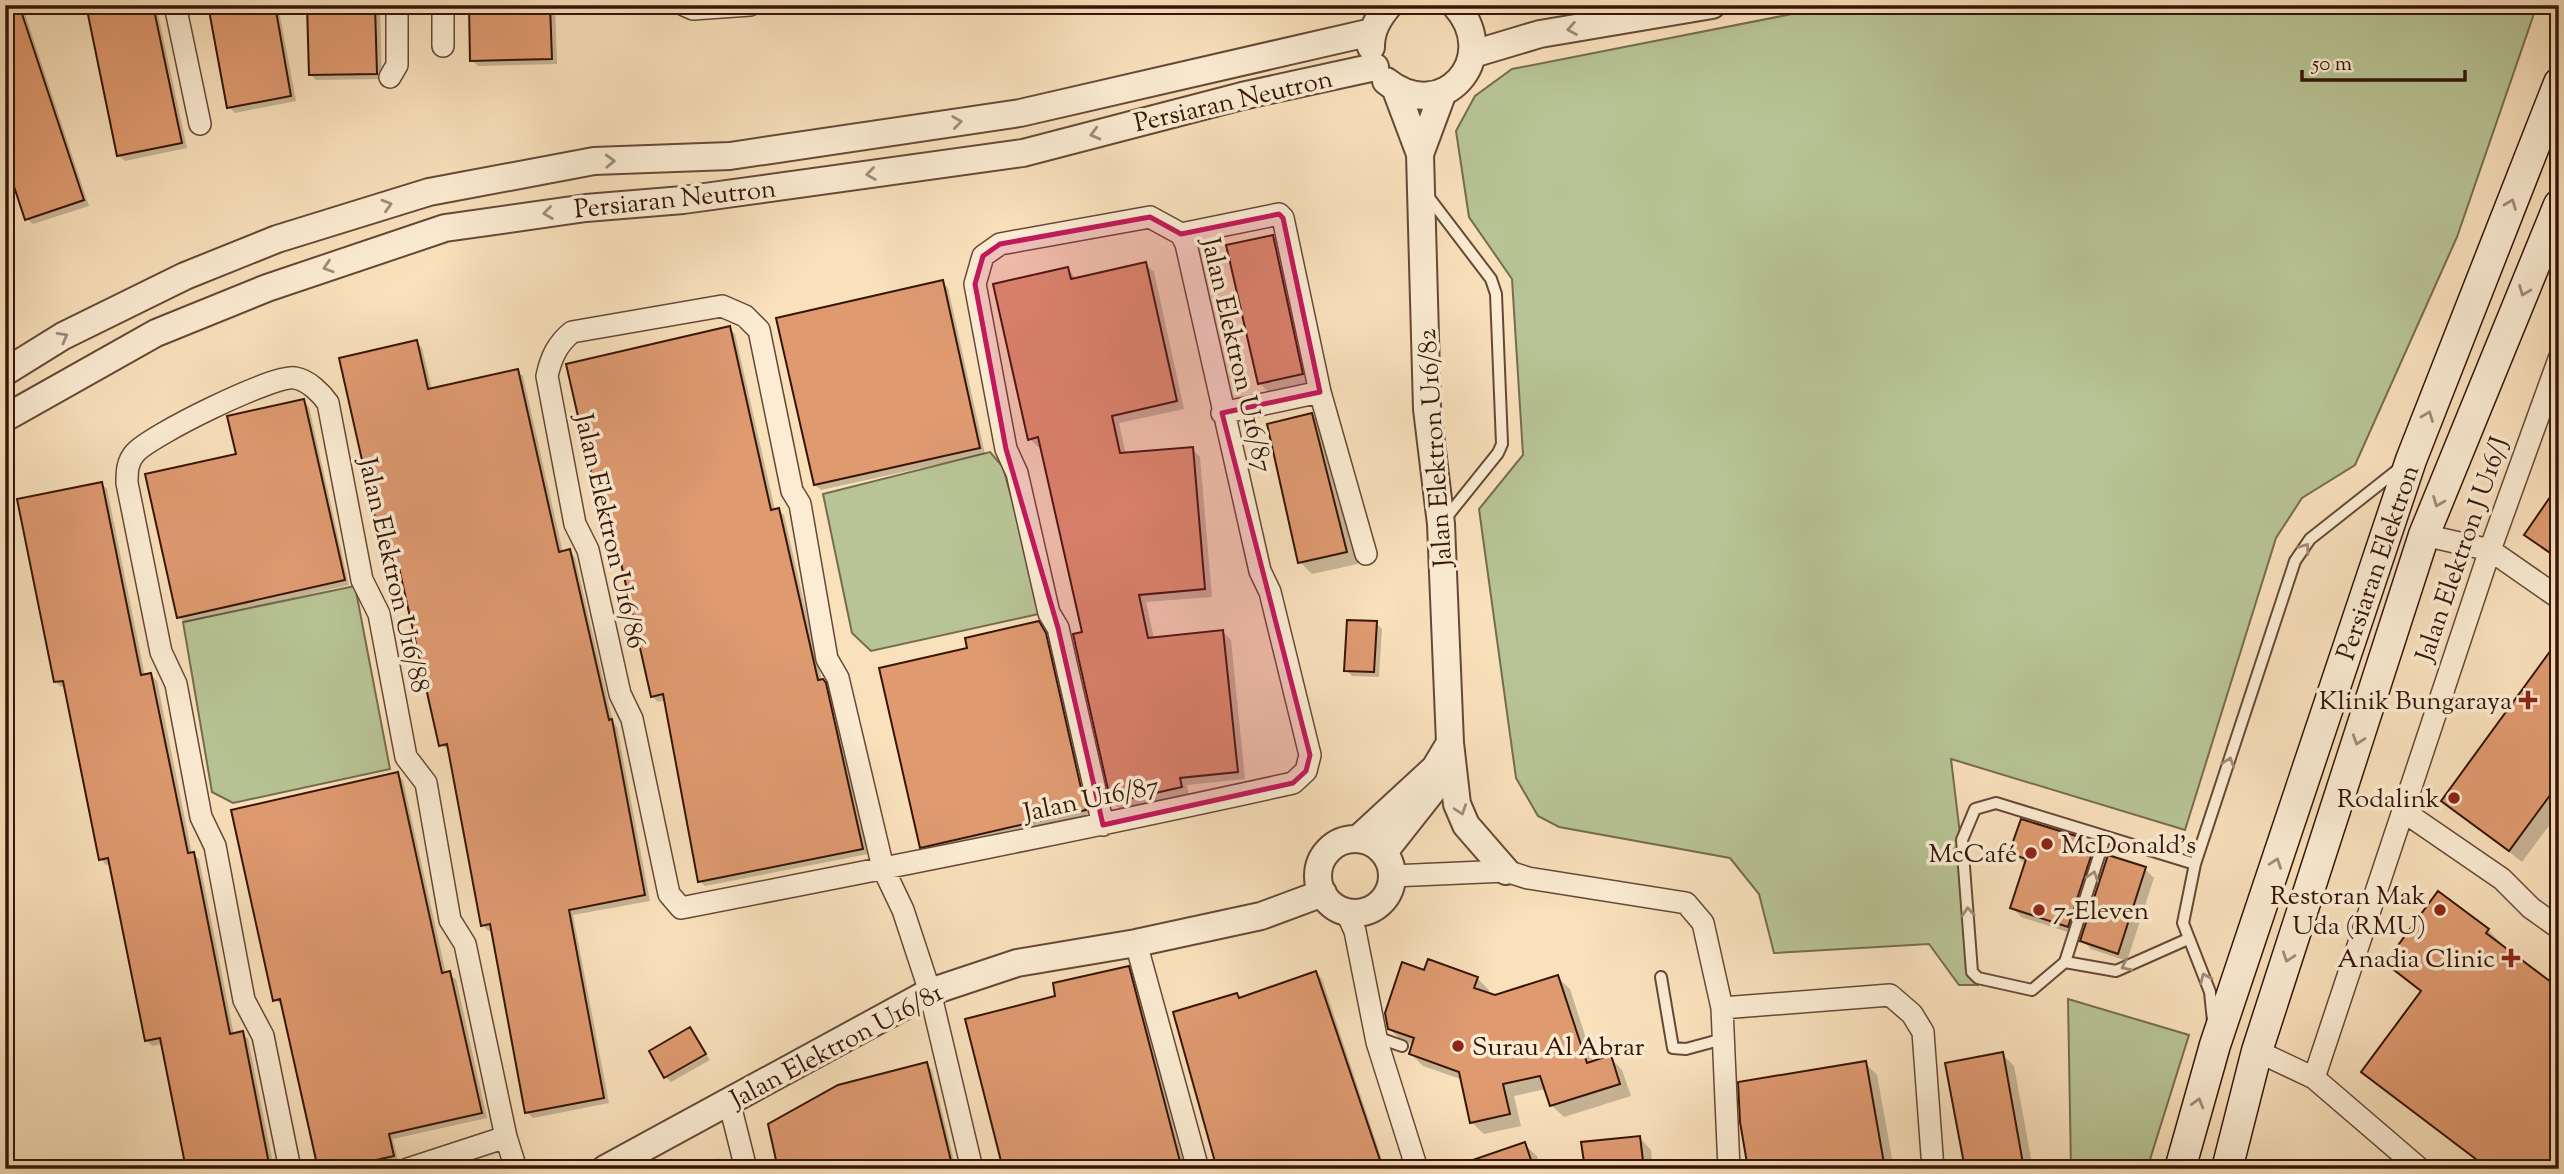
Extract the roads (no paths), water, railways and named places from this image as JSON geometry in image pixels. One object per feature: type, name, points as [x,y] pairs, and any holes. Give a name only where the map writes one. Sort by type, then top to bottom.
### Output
[{"type":"main road","name":"Persiaran Elektron","points":[[2180,1169],[2215,1045],[2411,460],[2559,83]]},
{"type":"main road","name":"Persiaran Elektron","points":[[2227,1169],[2257,1052],[2424,535],[2559,205]]},
{"type":"street","points":[[175,5],[200,124]]},
{"type":"street","points":[[390,77],[397,65],[397,5]]},
{"type":"street","points":[[443,5],[443,46]]},
{"type":"street","points":[[684,5],[693,9],[750,5]]},
{"type":"street","points":[[1389,5],[1379,16],[1370,44],[1375,67],[1396,90],[1420,154]]},
{"type":"street","points":[[1396,90],[1411,96],[1426,97],[1443,92],[1462,77],[1473,54],[1470,27],[1455,5]]},
{"type":"street","points":[[1473,54],[1539,34],[1712,5]]},
{"type":"street","name":"Persiaran Neutron","points":[[5,372],[63,336],[186,276],[277,239],[429,192],[594,161],[730,156],[1020,113],[1372,32]]},
{"type":"street","name":"Persiaran Neutron","points":[[5,418],[156,333],[267,288],[445,228],[586,208],[683,200],[1023,153],[1241,96],[1375,67]]},
{"type":"street","points":[[1420,154],[1443,92]]},
{"type":"street","name":"Jalan Elektron U16/82","points":[[1420,154],[1427,409],[1441,524],[1450,743]]},
{"type":"street","points":[[1181,233],[1282,215],[1320,392],[1366,554]]},
{"type":"street","name":"Jalan Elektron U16/87","points":[[1103,825],[1058,628],[1049,613],[1017,473],[1006,449],[975,284],[983,256],[1000,244],[1150,217],[1181,233],[1186,244],[1222,413],[1310,755],[1306,771]]},
{"type":"street","name":"Jalan Elektron U16/86","points":[[883,868],[681,908],[669,894],[632,719],[620,694],[589,550],[575,524],[547,376],[550,360],[562,341],[572,332],[722,306],[745,316],[759,330],[792,491],[800,504],[827,659],[838,678],[883,868],[903,910],[930,992],[972,1169]]},
{"type":"street","name":"Jalan Elektron J U16/J","points":[[2314,1077],[2490,550],[2559,359]]},
{"type":"street","name":"Jalan Elektron U16/88","points":[[290,1169],[263,1036],[244,1000],[215,846],[201,817],[176,684],[161,652],[127,483],[128,466],[136,452],[213,407],[277,379],[294,377],[321,394],[328,403],[362,580],[379,614],[406,757],[426,783],[450,920],[465,944],[506,1138],[516,1169]]},
{"type":"street","points":[[1222,413],[1320,392]]},
{"type":"street","points":[[2424,535],[2490,550],[2559,598]]},
{"type":"street","points":[[1358,839],[1376,845],[1388,864],[1390,887],[1377,906],[1367,911],[1346,911],[1323,894],[1319,871],[1328,851],[1336,844],[1358,839],[1435,768],[1450,743]]},
{"type":"street","points":[[1388,864],[1443,778],[1450,743]]},
{"type":"street","points":[[1450,743],[1457,804],[1466,825],[1506,871]]},
{"type":"street","name":"Jalan U16/87","points":[[883,868],[1103,825],[1293,783],[1306,771]]},
{"type":"street","points":[[2403,811],[2502,879],[2531,908],[2559,928]]},
{"type":"street","points":[[1388,864],[1506,871],[1528,878],[1686,903],[1703,923],[1722,1008],[1729,1169]]},
{"type":"street","name":"Jalan Elektron U16/81","points":[[605,1169],[930,992],[1017,963],[1136,943],[1261,916],[1323,894]]},
{"type":"street","points":[[1346,911],[1354,931],[1377,1042],[1417,1169]]},
{"type":"street","points":[[1136,943],[1198,1169]]},
{"type":"street","points":[[1722,1008],[1890,995],[1912,1014],[1923,1031],[1933,1169]]},
{"type":"street","points":[[2257,1052],[2314,1077],[2420,1169]]},
{"type":"street","points":[[729,1101],[746,1169]]},
{"type":"street","points":[[408,1169],[506,1138]]},
{"type":"lane","points":[[1421,187],[1490,279],[1496,294],[1502,444],[1498,453],[1441,524]]},
{"type":"lane","points":[[2215,1045],[2210,992],[2183,923],[2195,864],[2295,561],[2310,539],[2366,492],[2411,460]]},
{"type":"lane","points":[[2105,837],[2065,962],[2032,990],[1991,983],[1972,972],[1962,840],[1975,809],[1996,803],[2195,864]]},
{"type":"lane","points":[[2065,962],[2116,971],[2188,939]]},
{"type":"lane","points":[[1661,977],[1673,1048],[1686,1049],[1723,1039]]},
{"type":"lane","points":[[1377,1042],[1382,1039],[1402,1045]]},
{"type":"place","name":"Klinik Bungaraya","points":[[2528,700]]},
{"type":"place","name":"Rodalink","points":[[2454,798]]},
{"type":"place","name":"McDonald's","points":[[2047,844]]},
{"type":"place","name":"McCafé","points":[[2031,853]]},
{"type":"place","name":"7-Eleven","points":[[2039,910]]},
{"type":"place","name":"Restoran Mak Uda (RMU)","points":[[2440,910]]},
{"type":"place","name":"Anadia Clinic","points":[[2511,958]]},
{"type":"place","name":"Surau Al Abrar","points":[[1458,1046]]}]
